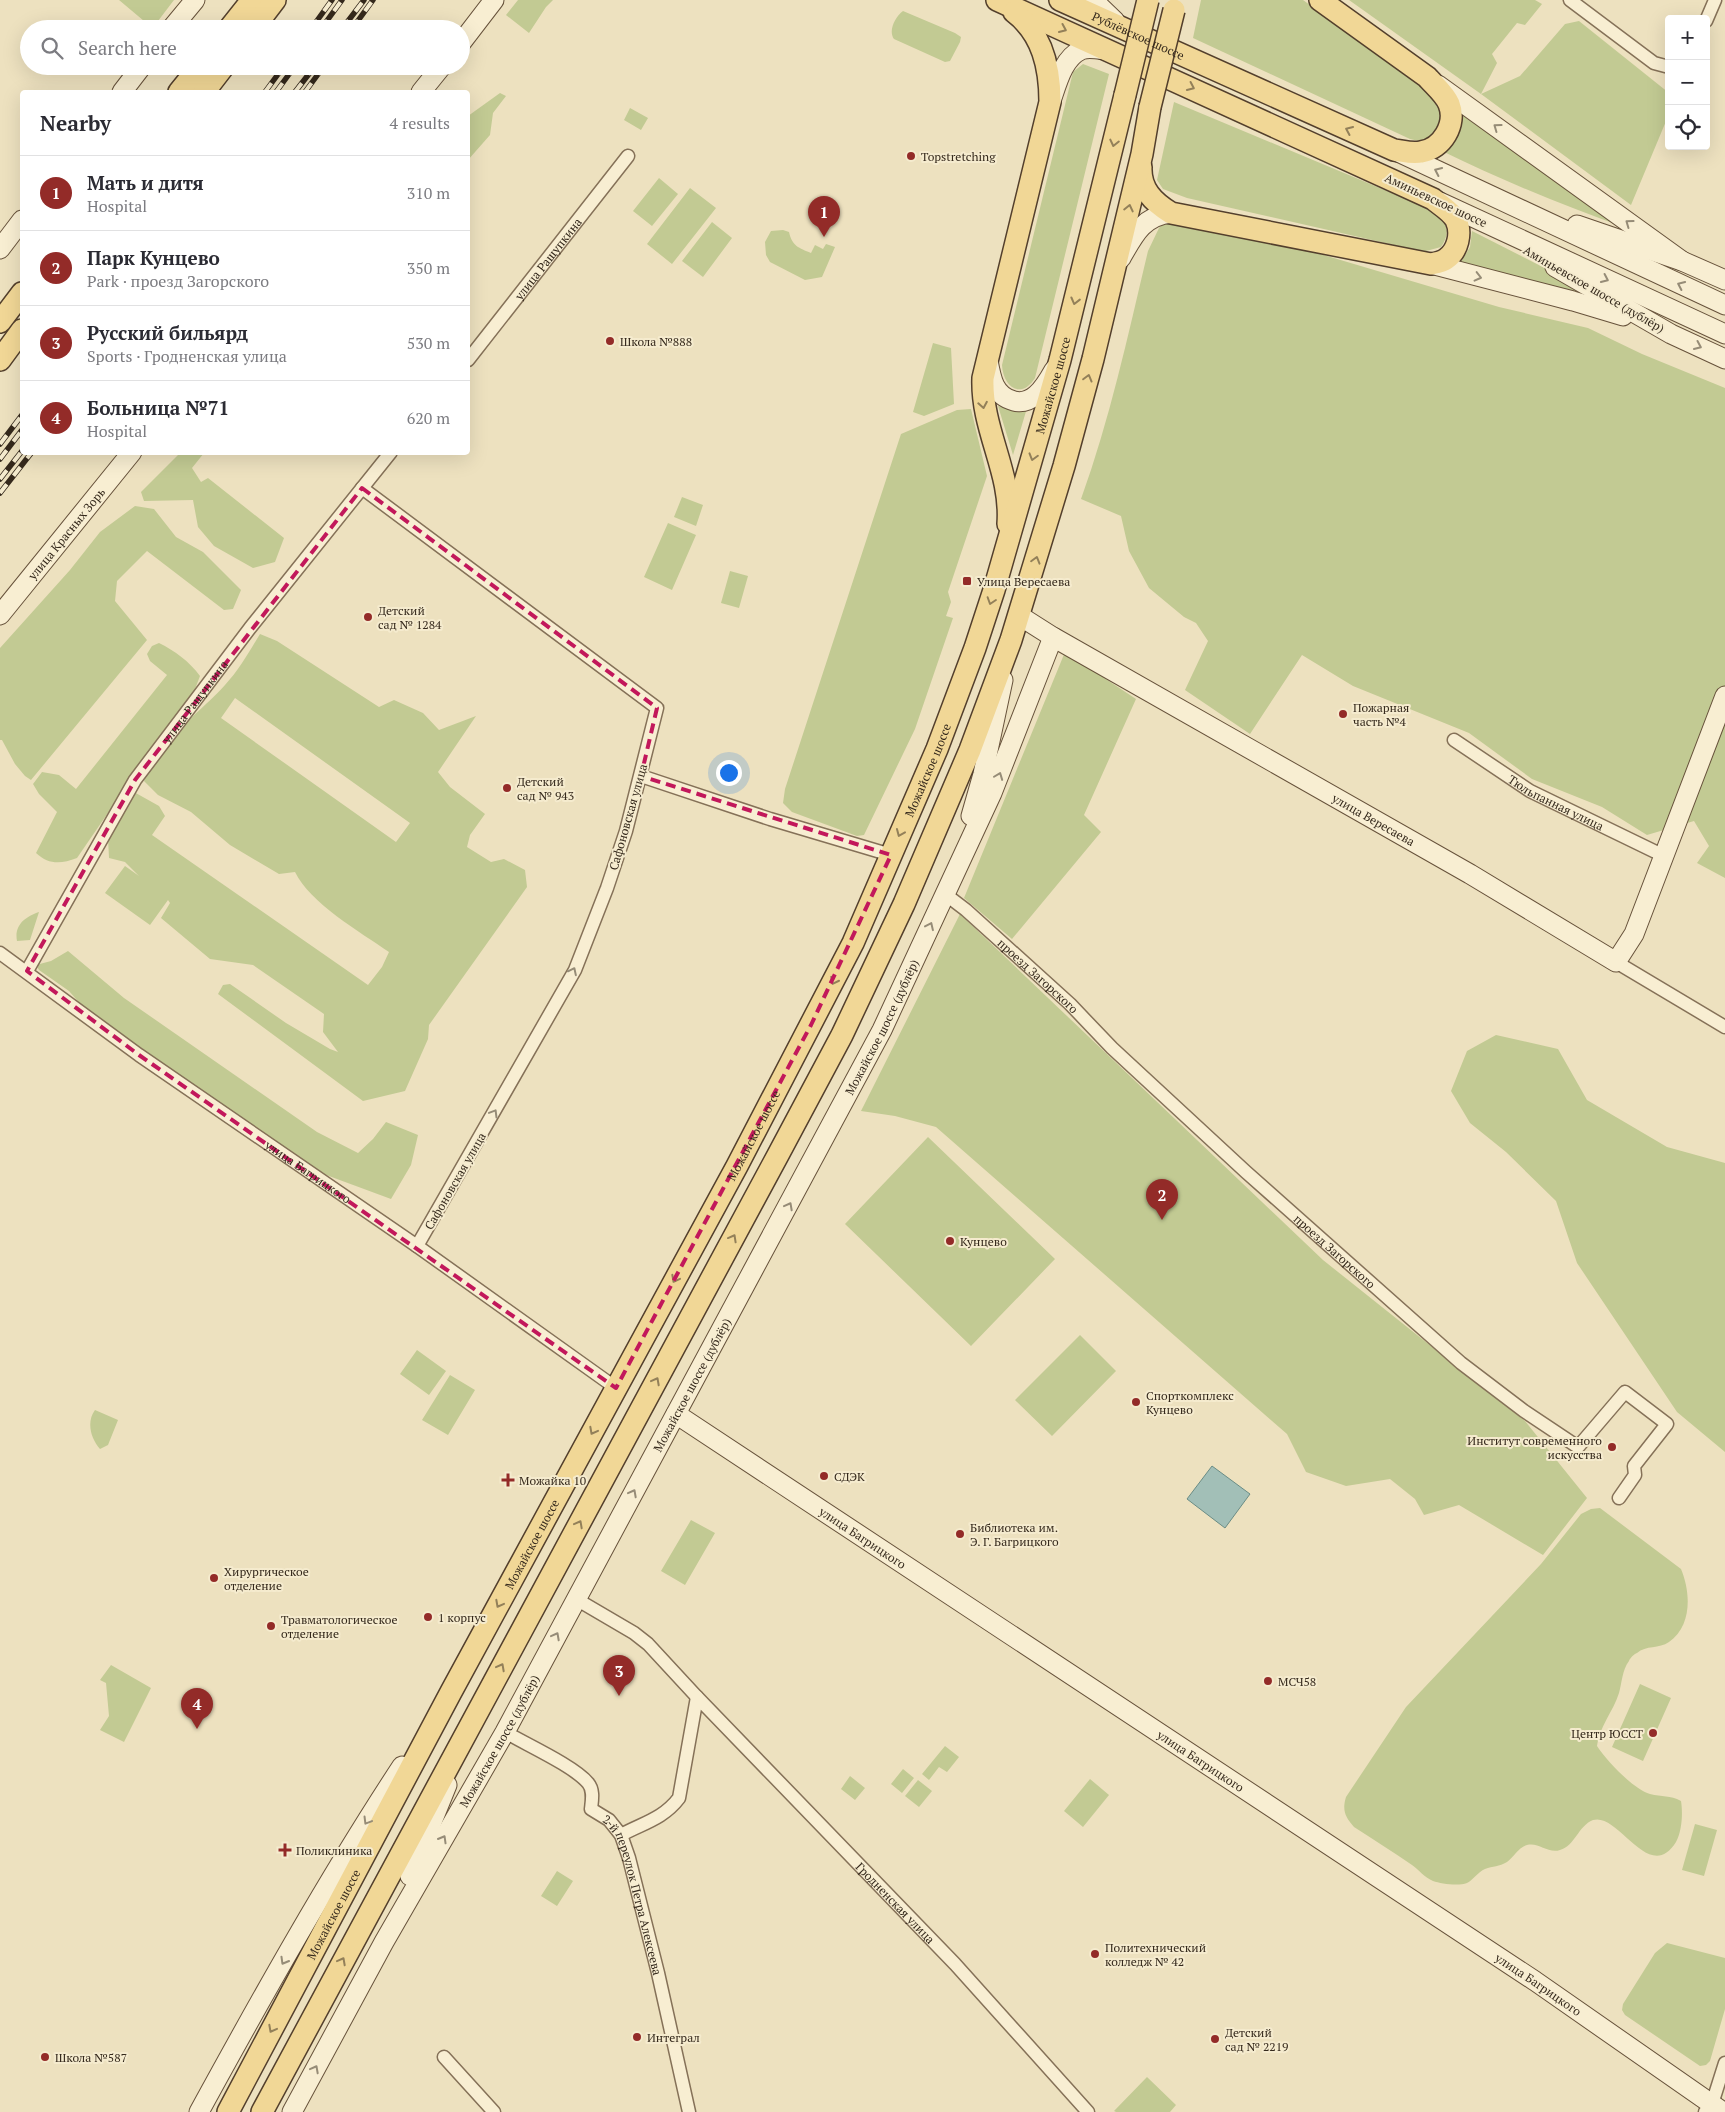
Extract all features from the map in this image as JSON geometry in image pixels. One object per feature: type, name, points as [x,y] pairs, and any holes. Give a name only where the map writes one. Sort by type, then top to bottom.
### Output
[{"type":"main road","points":[[178,20],[194,0]]},
{"type":"main road","points":[[236,20],[252,0]]},
{"type":"main road","points":[[260,20],[275,0]]},
{"type":"main road","points":[[470,31],[494,0]]},
{"type":"main road","name":"Рублёвское шоссе","points":[[1060,0],[1394,150]]},
{"type":"main road","points":[[1093,0],[1119,26]]},
{"type":"main road","name":"Можайское шоссе","points":[[228,2112],[451,1692],[811,1026],[853,943],[946,724],[975,648],[1005,554],[1060,360],[1148,0]]},
{"type":"main road","points":[[1320,0],[1682,261]]},
{"type":"main road","points":[[999,1],[1018,15],[1038,41],[1048,66],[1050,102]]},
{"type":"main road","name":"Рублёвское шоссе","points":[[999,1],[1147,67]]},
{"type":"main road","points":[[262,2112],[842,1035],[920,868],[970,750],[1020,616],[1078,413],[1114,272],[1142,154],[1150,107],[1175,5]]},
{"type":"main road","points":[[1005,554],[1008,518],[1006,484],[984,412],[982,378],[1050,102],[1060,76],[1072,56],[1082,50],[1092,48],[1110,51]]},
{"type":"main road","name":"Аминьевское шоссе","points":[[1147,67],[1725,334]]},
{"type":"main road","points":[[124,90],[135,75]]},
{"type":"main road","points":[[181,90],[193,75]]},
{"type":"main road","points":[[206,90],[217,75]]},
{"type":"main road","points":[[423,90],[435,75]]},
{"type":"main road","points":[[1394,150],[1421,152],[1433,148],[1442,141],[1448,130],[1452,118],[1449,104],[1427,77]]},
{"type":"main road","points":[[1394,150],[1725,305]]},
{"type":"main road","points":[[1142,154],[1141,172],[1146,192],[1157,205],[1171,213],[1431,264],[1581,303],[1671,334]]},
{"type":"main road","points":[[1481,192],[1682,261],[1725,280]]},
{"type":"main road","points":[[1431,264],[1446,260],[1454,251],[1459,237],[1456,220],[1448,210],[1433,199]]},
{"type":"main road","points":[[1114,272],[1140,226],[1150,218],[1171,213]]},
{"type":"main road","name":"Аминьевское шоссе (дублёр)","points":[[1466,214],[1671,334],[1725,359]]},
{"type":"main road","points":[[0,249],[20,223]]},
{"type":"main road","points":[[0,322],[20,296]]},
{"type":"main road","points":[[0,360],[20,333]]},
{"type":"main road","points":[[987,357],[991,380],[997,390],[1006,399],[1016,401],[1025,401],[1043,388],[1060,360]]},
{"type":"main road","name":"улица Красных Зорь","points":[[0,615],[130,455]]},
{"type":"main road","name":"улица Вересаева","points":[[1020,616],[1052,637],[1462,869],[1616,962]]},
{"type":"main road","name":"Можайское шоссе (дублёр)","points":[[292,2112],[384,1942],[505,1732],[882,1030],[992,793],[1052,637]]},
{"type":"main road","points":[[956,868],[983,774],[1011,640]]},
{"type":"main road","points":[[1616,962],[1634,934],[1725,696]]},
{"type":"main road","name":"улица Багрицкого","points":[[676,1414],[1526,1976],[1714,2109]]},
{"type":"main road","points":[[199,2112],[245,2028],[368,1818],[451,1692]]},
{"type":"main road","points":[[384,1942],[478,1710]]},
{"type":"street","points":[[1570,0],[1654,63],[1665,66]]},
{"type":"street","points":[[1708,15],[1714,0]]},
{"type":"street","name":"улица Ращупкина","points":[[470,357],[628,156]]},
{"type":"street","name":"улица Ращупкина","points":[[27,971],[135,780],[212,676],[390,455]]},
{"type":"street","name":"Сафоновская улица","points":[[362,488],[656,708],[641,776],[626,831],[604,896],[575,970],[417,1246]]},
{"type":"street","name":"Тюльпанная улица","points":[[1454,740],[1530,791],[1664,856]]},
{"type":"street","points":[[641,776],[770,819],[891,855]]},
{"type":"street","name":"проезд Загорского","points":[[946,894],[1070,1004],[1112,1048],[1332,1250],[1461,1363],[1524,1411],[1578,1447],[1625,1392],[1667,1424],[1634,1466],[1635,1475],[1619,1498]]},
{"type":"street","name":"улица Багрицкого","points":[[0,953],[27,971],[139,1056],[417,1246],[616,1388]]},
{"type":"street","name":"улица Вересаева","points":[[1616,962],[1725,1027]]},
{"type":"street","name":"Гродненская улица","points":[[576,1599],[634,1633],[648,1644],[955,1964],[1088,2112]]},
{"type":"street","points":[[620,1835],[663,1814],[679,1798],[697,1697]]},
{"type":"street","name":"2-й переулок Петра Алексеева","points":[[505,1732],[572,1770],[589,1783],[592,1793],[591,1809],[609,1820],[620,1835],[629,1858],[658,1973],[689,2112]]},
{"type":"street","points":[[444,2057],[494,2112]]},
{"type":"street","points":[[1714,2109],[1725,2063]]},
{"type":"highlighted area","points":[[362,488],[657,708],[641,776],[891,855],[811,1025],[616,1388],[139,1055],[27,971],[135,780]]},
{"type":"green space","points":[[119,0],[174,0],[159,20],[143,20]]},
{"type":"green space","points":[[518,0],[553,0],[546,7],[529,33],[506,15]]},
{"type":"green space","points":[[1201,0],[1303,0],[1439,98],[1444,127],[1423,142],[1410,139],[1193,38]]},
{"type":"green space","points":[[1349,0],[1535,0],[1542,4],[1525,25],[1517,23],[1492,54],[1497,63],[1481,94]]},
{"type":"green space","points":[[903,11],[961,37],[950,61],[945,62],[894,39],[892,36],[893,24]]},
{"type":"green space","points":[[1579,21],[1665,90],[1665,124],[1631,205],[1481,94],[1520,76],[1565,24]]},
{"type":"green space","points":[[1083,64],[1109,74],[1035,378],[1030,385],[1024,388],[1014,388],[1009,385],[1003,373],[1002,365],[1073,72]]},
{"type":"green space","points":[[500,93],[506,96],[493,113],[490,135],[470,158],[470,115]]},
{"type":"green space","points":[[1174,102],[1442,214],[1447,231],[1444,243],[1441,247],[1426,251],[1416,250],[1187,198],[1163,189],[1157,180]]},
{"type":"green space","points":[[1462,106],[1629,229],[1534,193],[1442,151],[1452,142],[1458,132]]},
{"type":"green space","points":[[630,108],[648,118],[641,130],[624,120]]},
{"type":"green space","points":[[659,178],[678,194],[652,226],[633,211]]},
{"type":"green space","points":[[690,188],[716,208],[672,264],[647,244]]},
{"type":"green space","points":[[1171,215],[1236,229],[1499,307],[1588,328],[1642,354],[1725,388],[1725,878],[1697,863],[1709,846],[1694,821],[1647,835],[1602,807],[1532,779],[1469,733],[1353,686],[1302,655],[1250,734],[1185,690],[1208,641],[1196,623],[1184,617],[1149,588],[1129,551],[1121,516],[1081,499],[1110,408],[1148,251],[1159,228]]},
{"type":"green space","points":[[712,222],[732,238],[703,277],[682,261]]},
{"type":"green space","points":[[783,230],[789,232],[797,246],[811,253],[815,245],[823,249],[826,244],[835,247],[822,277],[805,280],[770,262],[766,255],[765,242],[771,231]]},
{"type":"green space","points":[[1472,231],[1594,293],[1592,295],[1465,268],[1459,265],[1470,247]]},
{"type":"green space","points":[[933,343],[951,348],[954,404],[924,416],[913,412]]},
{"type":"green space","points":[[998,406],[1018,410],[1027,408],[1013,455]]},
{"type":"green space","points":[[971,409],[987,476],[948,592],[951,602],[946,616],[953,618],[915,729],[864,835],[857,836],[792,812],[783,803],[785,789],[901,434],[957,410]]},
{"type":"green space","points":[[178,455],[202,455],[192,468],[201,482],[208,478],[284,538],[275,562],[253,568],[214,546],[198,527],[193,500],[144,501],[141,492]]},
{"type":"green space","points":[[682,497],[703,505],[696,526],[674,517]]},
{"type":"green space","points":[[135,506],[154,509],[176,537],[203,552],[241,590],[233,609],[224,610],[147,551],[117,581],[115,601],[147,640],[31,780],[15,764],[2,740],[0,740],[0,648],[70,570],[100,532]]},
{"type":"green space","points":[[668,523],[696,535],[672,590],[644,577]]},
{"type":"green space","points":[[730,571],[748,576],[739,608],[721,603]]},
{"type":"green space","points":[[260,634],[277,641],[379,707],[394,700],[423,713],[439,730],[476,716],[438,772],[450,787],[485,814],[470,835],[467,847],[491,862],[504,859],[525,870],[527,887],[429,1025],[428,1039],[405,1091],[363,1101],[218,994],[223,985],[230,984],[286,1023],[338,1052],[323,1032],[324,1014],[253,965],[210,959],[161,918],[170,903],[168,900],[150,925],[105,893],[125,866],[139,876],[125,862],[109,858],[108,838],[134,792],[159,806],[165,816],[152,835],[368,985],[382,967],[389,952],[324,906],[302,884],[295,872],[279,874],[230,845],[191,812],[158,795],[144,781],[151,766],[169,740],[230,679],[244,661]],"holes":[[[235,698],[410,823],[396,842],[221,718]]]},
{"type":"green space","points":[[159,643],[181,657],[200,676],[192,697],[132,778],[77,858],[60,862],[46,860],[36,853],[57,812],[39,794],[33,784],[42,772],[59,775],[76,789],[167,675],[150,661],[147,654],[152,646]]},
{"type":"green space","points":[[1065,652],[1136,699],[1084,815],[1101,832],[1012,939],[964,898]]},
{"type":"green space","points":[[39,912],[30,940],[17,941],[17,930],[22,922],[29,916]]},
{"type":"green space","points":[[960,914],[1323,1260],[1525,1421],[1587,1498],[1543,1555],[1459,1505],[1424,1515],[1415,1499],[1390,1479],[1346,1486],[1306,1472],[1287,1434],[936,1127],[895,1116],[861,1111]]},
{"type":"green space","points":[[68,951],[124,998],[317,1132],[358,1153],[373,1139],[386,1122],[418,1135],[411,1165],[391,1199],[310,1169],[89,1014],[69,991],[39,970],[36,965],[51,961]]},
{"type":"green space","points":[[1496,1035],[1558,1049],[1587,1100],[1667,1147],[1725,1163],[1725,1452],[1677,1412],[1577,1263],[1556,1201],[1506,1152],[1470,1123],[1451,1091],[1467,1051]]},
{"type":"green space","name":"Кунцево","points":[[928,1137],[1055,1259],[971,1346],[845,1224]]},
{"type":"green space","points":[[1080,1335],[1116,1371],[1052,1436],[1015,1400]]},
{"type":"green space","points":[[417,1350],[446,1371],[429,1395],[400,1374]]},
{"type":"green space","points":[[450,1375],[475,1390],[448,1435],[422,1420]]},
{"type":"green space","points":[[95,1410],[118,1420],[108,1445],[100,1449],[94,1440],[90,1425]]},
{"type":"green space","points":[[1600,1508],[1681,1569],[1687,1588],[1686,1618],[1682,1627],[1669,1642],[1641,1651],[1630,1659],[1622,1677],[1619,1693],[1600,1732],[1597,1746],[1628,1781],[1643,1791],[1681,1801],[1682,1811],[1678,1838],[1666,1853],[1655,1856],[1645,1852],[1603,1820],[1593,1820],[1565,1848],[1560,1850],[1556,1851],[1536,1845],[1527,1845],[1521,1848],[1507,1862],[1485,1869],[1467,1883],[1450,1884],[1433,1881],[1354,1827],[1345,1813],[1346,1797],[1406,1707],[1541,1564],[1581,1514],[1591,1509]]},
{"type":"green space","points":[[691,1520],[715,1533],[685,1585],[661,1571]]},
{"type":"green space","points":[[111,1665],[151,1688],[124,1742],[100,1730],[109,1716],[106,1683],[100,1680]]},
{"type":"green space","points":[[1640,1684],[1671,1698],[1643,1761],[1612,1747]]},
{"type":"green space","points":[[945,1746],[959,1757],[947,1772],[939,1767],[929,1780],[922,1774]]},
{"type":"green space","points":[[903,1769],[914,1778],[902,1793],[891,1784]]},
{"type":"green space","points":[[850,1776],[865,1788],[855,1800],[841,1789]]},
{"type":"green space","points":[[1090,1779],[1109,1795],[1083,1827],[1064,1811]]},
{"type":"green space","points":[[918,1780],[932,1791],[919,1807],[905,1796]]},
{"type":"green space","points":[[1695,1824],[1717,1830],[1704,1876],[1682,1870]]},
{"type":"green space","points":[[557,1871],[573,1881],[557,1906],[541,1896]]},
{"type":"green space","points":[[1667,1943],[1725,1958],[1725,2009],[1710,2061],[1706,2065],[1700,2066],[1625,2015],[1622,2010],[1623,2004],[1655,1953]]},
{"type":"green space","points":[[1147,2077],[1176,2105],[1170,2112],[1114,2111]]},
{"type":"water","points":[[1212,1466],[1250,1494],[1225,1528],[1187,1499]]},
{"type":"railway","points":[[318,20],[332,0]]},
{"type":"railway","points":[[328,20],[342,0]]},
{"type":"railway","points":[[349,20],[364,0]]},
{"type":"railway","points":[[359,20],[373,0]]},
{"type":"railway","points":[[266,90],[277,75]]},
{"type":"railway","points":[[277,90],[288,75]]},
{"type":"railway","points":[[297,90],[308,75]]},
{"type":"railway","points":[[306,90],[317,75]]},
{"type":"railway","points":[[0,444],[20,418]]},
{"type":"railway","points":[[0,459],[20,433]]},
{"type":"railway","points":[[0,479],[20,454]]},
{"type":"railway","points":[[0,493],[30,455]]},
{"type":"place","name":"Topstretching","points":[[911,156]]},
{"type":"place","name":"Мать и дитя","points":[[824,237]]},
{"type":"place","name":"Школа №888","points":[[610,341]]},
{"type":"place","name":"Улица Вересаева","points":[[967,581]]},
{"type":"place","name":"Детский сад № 1284","points":[[368,617]]},
{"type":"place","name":"Пожарная часть №4","points":[[1343,714]]},
{"type":"place","name":"Детский сад № 943","points":[[507,788]]},
{"type":"place","name":"Парк Кунцево","points":[[1162,1220]]},
{"type":"place","name":"Кунцево","points":[[950,1241]]},
{"type":"place","name":"Спорткомплекс Кунцево","points":[[1136,1402]]},
{"type":"place","name":"Институт современного искусства","points":[[1612,1447]]},
{"type":"place","name":"СДЭК","points":[[824,1476]]},
{"type":"place","name":"Можайка 10","points":[[508,1480]]},
{"type":"place","name":"Библиотека им. Э. Г. Багрицкого","points":[[960,1534]]},
{"type":"place","name":"Хирургическое отделение","points":[[214,1578]]},
{"type":"place","name":"1 корпус","points":[[428,1617]]},
{"type":"place","name":"Травматологическое отделение","points":[[271,1626]]},
{"type":"place","name":"МСЧ58","points":[[1268,1681]]},
{"type":"place","name":"Русский бильярд","points":[[619,1696]]},
{"type":"place","name":"Больница №71","points":[[197,1729]]},
{"type":"place","name":"Центр ЮССТ","points":[[1653,1733]]},
{"type":"place","name":"Поликлиника","points":[[285,1850]]},
{"type":"place","name":"Политехнический колледж № 42","points":[[1095,1954]]},
{"type":"place","name":"Интеграл","points":[[637,2037]]},
{"type":"place","name":"Детский сад № 2219","points":[[1215,2039]]},
{"type":"place","name":"Школа №587","points":[[45,2057]]}]
